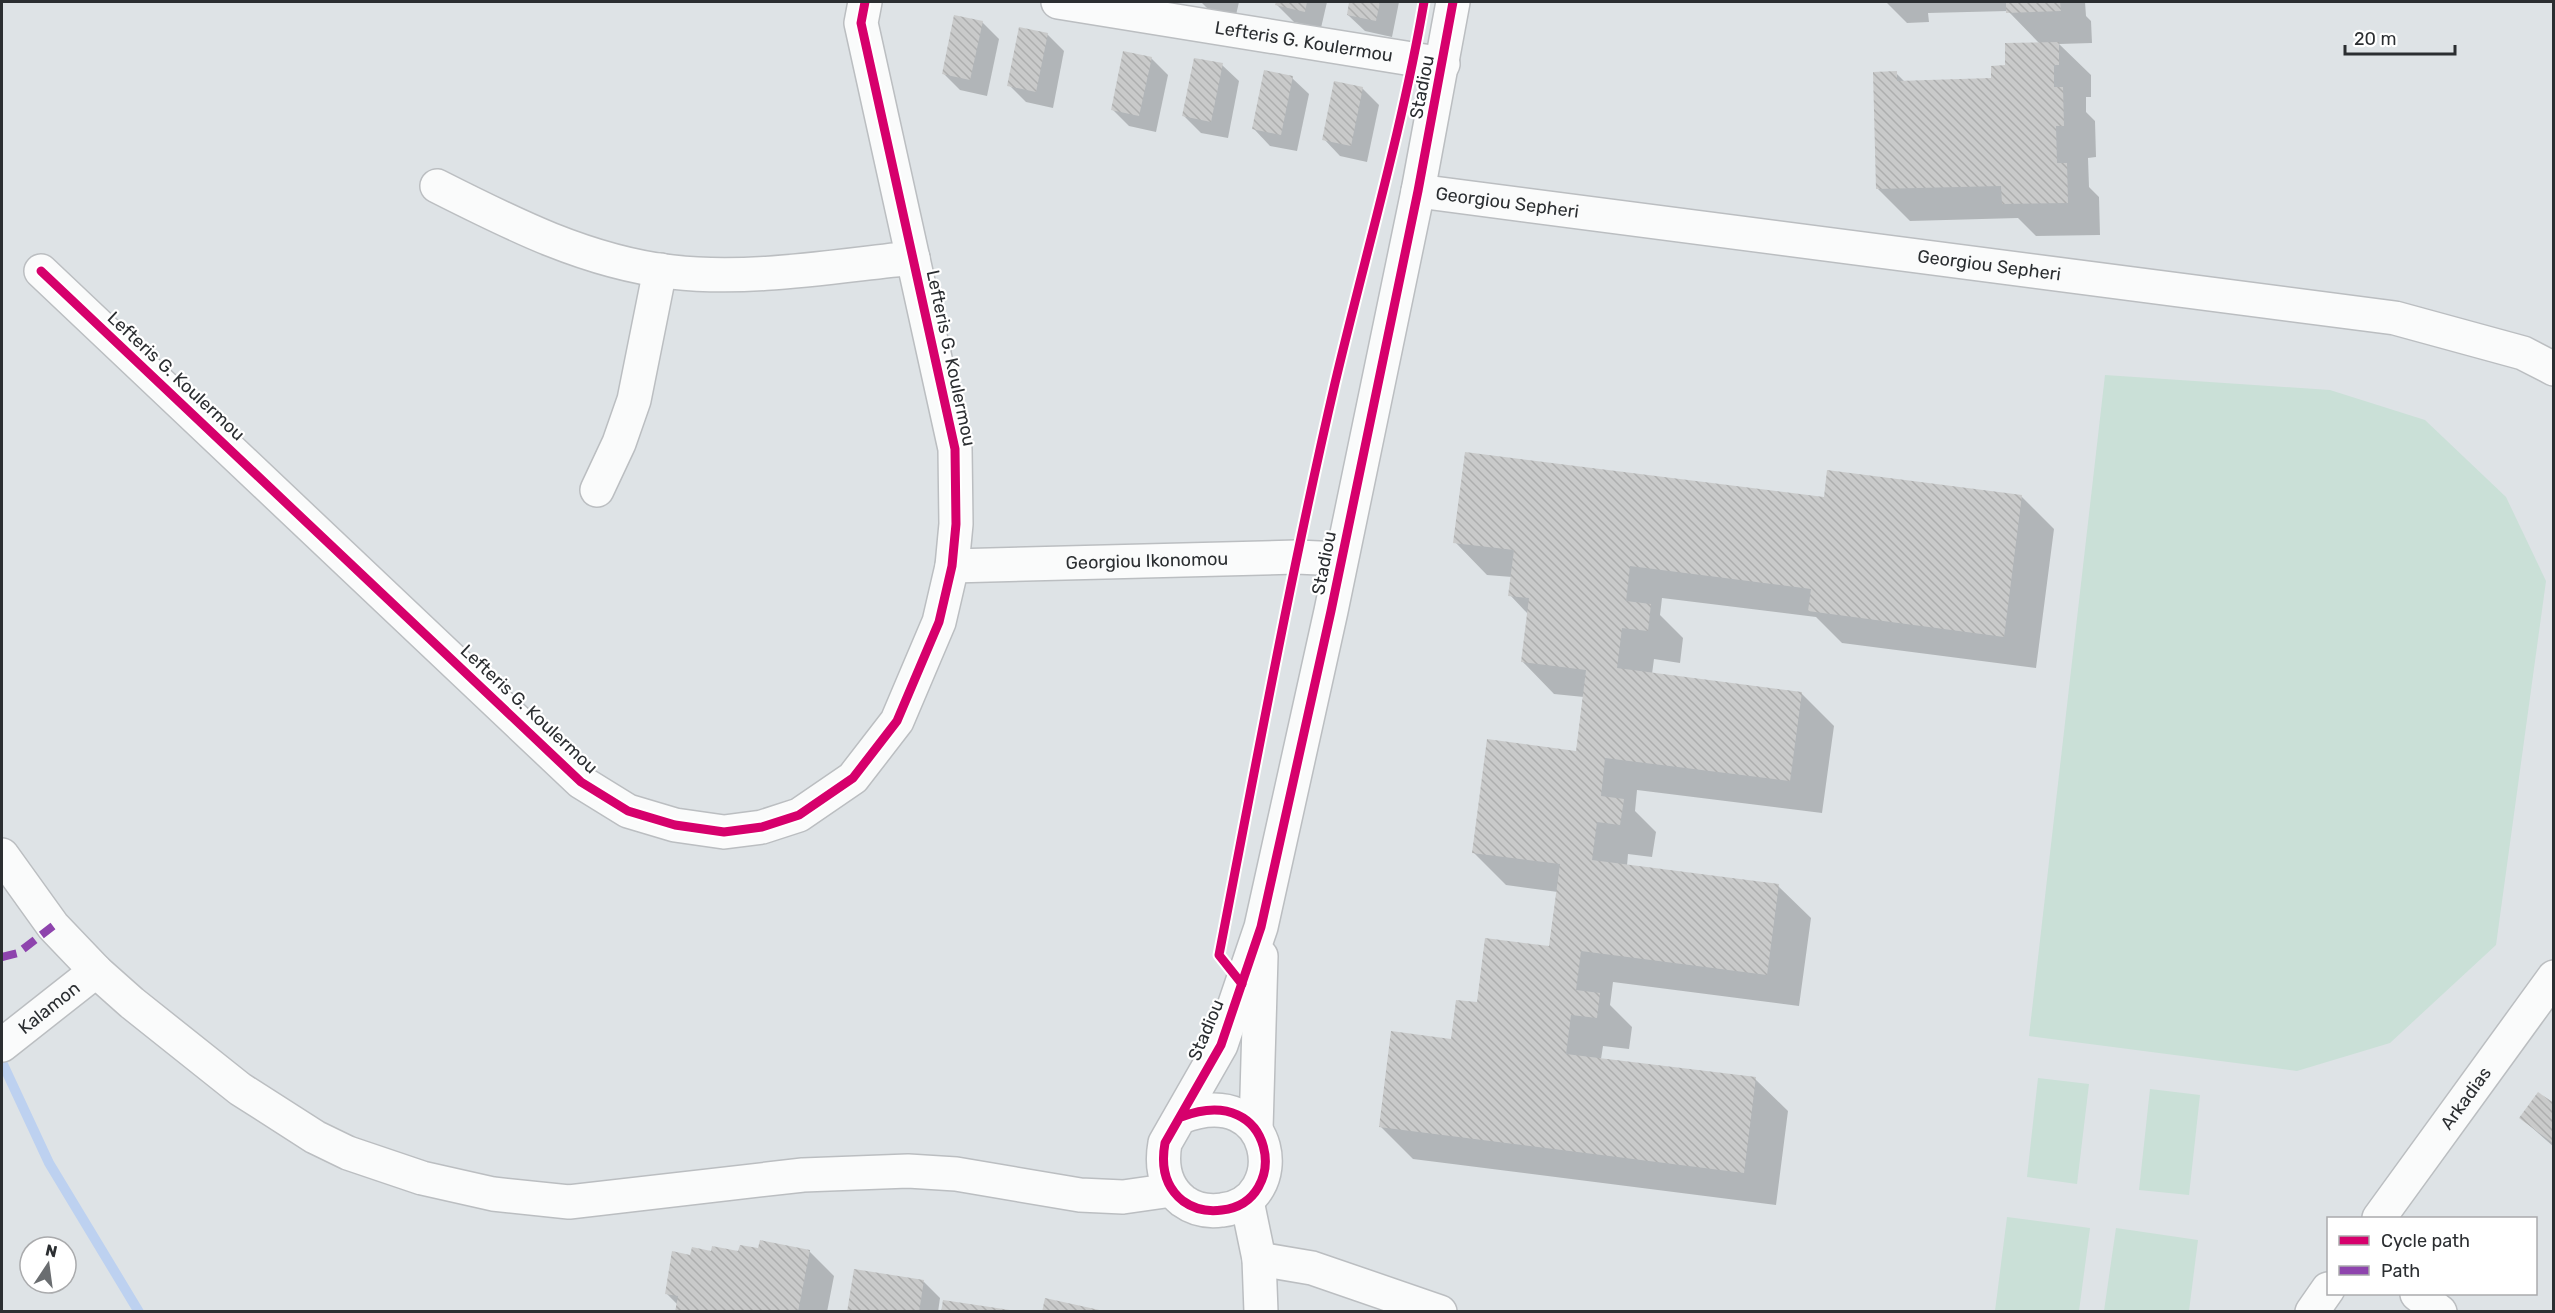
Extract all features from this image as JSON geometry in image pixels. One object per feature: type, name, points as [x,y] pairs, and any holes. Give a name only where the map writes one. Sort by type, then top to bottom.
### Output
[{"type":"street","name":"Lefteris G. Koulermou","points":[[41,271],[581,782],[628,811],[675,825],[724,832],[762,827],[799,815],[853,778],[897,721],[939,622],[952,566],[956,525],[955,449],[861,23],[866,2]]},
{"type":"street","name":"Lefteris G. Koulermou","points":[[1058,2],[1443,64]]},
{"type":"street","name":"Stadiou","points":[[1181,1117],[1221,1045],[1262,927],[1418,191],[1453,2]]},
{"type":"street","points":[[437,186],[558,244],[611,260],[660,270],[722,275],[913,258]]},
{"type":"street","name":"Georgiou Sepheri","points":[[1418,191],[2395,318],[2523,353],[2553,369]]},
{"type":"street","points":[[597,490],[619,443],[634,400],[660,270]]},
{"type":"street","name":"Georgiou Ikonomou","points":[[952,566],[1297,556],[1341,559]]},
{"type":"street","points":[[2,855],[53,926],[96,971],[196,1054],[279,1116],[348,1153],[412,1175],[494,1194],[569,1202],[793,1176],[908,1171],[956,1174],[1080,1195],[1123,1197],[1172,1190]]},
{"type":"street","name":"Stadiou","points":[[1256,1129],[1262,927]]},
{"type":"street","name":"Kalamon","points":[[14,1035],[96,971]]},
{"type":"street","name":"Arkadias","points":[[2380,1217],[2553,977]]},
{"type":"street","points":[[1214,1108],[1230,1111],[1245,1118],[1256,1129],[1263,1144],[1266,1160],[1263,1176],[1247,1201],[1230,1209],[1206,1210],[1183,1201],[1172,1190],[1164,1176],[1162,1159],[1165,1143],[1181,1117],[1214,1108]]},
{"type":"street","points":[[1247,1201],[1259,1259],[1261,1311]]},
{"type":"street","points":[[1259,1259],[1312,1268],[1440,1311]]},
{"type":"street","points":[[2312,1311],[2327,1290]]},
{"type":"street","points":[[2420,1295],[2440,1311]]},
{"type":"green space","points":[[2105,375],[2330,390],[2425,420],[2506,497],[2546,581],[2496,945],[2390,1043],[2297,1071],[2029,1036]]},
{"type":"green space","points":[[2038,1078],[2089,1084],[2077,1184],[2027,1177]]},
{"type":"green space","points":[[2150,1089],[2200,1095],[2189,1195],[2139,1190]]},
{"type":"green space","points":[[2007,1217],[2090,1228],[2079,1311],[1995,1311]]},
{"type":"green space","points":[[2116,1228],[2198,1240],[2189,1311],[2104,1311]]},
{"type":"building","points":[[1276,2],[1307,2],[1305,12],[1275,5]]},
{"type":"building","points":[[1349,2],[1380,2],[1376,21],[1347,15]]},
{"type":"building","points":[[2006,2],[2060,2],[2061,11],[2006,13]]},
{"type":"building","points":[[954,15],[983,21],[970,80],[942,74]]},
{"type":"building","points":[[1019,27],[1048,33],[1036,92],[1007,86]]},
{"type":"building","points":[[2059,42],[2059,65],[2054,65],[2054,87],[2063,87],[2064,126],[2056,126],[2057,163],[2067,163],[2068,203],[2002,204],[2001,186],[1876,189],[1873,72],[1897,71],[1897,81],[1991,78],[1991,66],[2005,65],[2005,43]]},
{"type":"building","points":[[1123,51],[1152,57],[1139,116],[1111,110]]},
{"type":"building","points":[[1194,58],[1223,63],[1211,122],[1182,116]]},
{"type":"building","points":[[1264,70],[1293,76],[1281,135],[1252,129]]},
{"type":"building","points":[[1334,81],[1363,87],[1351,146],[1322,140]]},
{"type":"building","points":[[1465,452],[1824,497],[1827,470],[2022,495],[2004,637],[1808,611],[1811,589],[1630,566],[1626,601],[1651,604],[1648,631],[1622,628],[1617,668],[1802,692],[1790,781],[1605,758],[1601,796],[1624,799],[1620,825],[1597,822],[1592,860],[1779,884],[1767,975],[1581,951],[1576,990],[1600,993],[1597,1018],[1571,1015],[1566,1054],[1756,1077],[1744,1173],[1379,1127],[1391,1031],[1451,1039],[1456,1000],[1477,1002],[1485,938],[1549,946],[1560,864],[1472,853],[1487,739],[1576,751],[1586,670],[1521,662],[1529,598],[1508,596],[1514,550],[1453,543]]},
{"type":"building","points":[[2538,1092],[2554,1103],[2554,1144],[2519,1118]]},
{"type":"building","points":[[760,1240],[810,1250],[798,1312],[675,1312],[678,1296],[665,1294],[672,1251],[690,1255],[692,1247],[711,1251],[712,1246],[738,1251],[740,1245],[758,1248]]},
{"type":"building","points":[[854,1269],[924,1280],[919,1312],[847,1312]]},
{"type":"building","points":[[1045,1298],[1104,1311],[1104,1312],[1042,1312]]},
{"type":"building","points":[[943,1300],[1010,1310],[1009,1312],[941,1312]]},
{"type":"waterway","points":[[2,1062],[49,1163],[139,1312]]},
{"type":"marked path","points":[[2,957],[18,953],[53,926]]},
{"type":"cycle path","points":[[41,271],[581,782],[628,811],[675,825],[724,832],[762,827],[799,815],[853,778],[897,721],[939,622],[952,566],[956,524],[955,449],[861,23],[865,2]]},
{"type":"cycle path","points":[[1242,984],[1219,955],[1304,526],[1335,383],[1394,145],[1424,2]]},
{"type":"cycle path","points":[[1181,1117],[1213,1110],[1237,1115],[1254,1128],[1263,1147],[1265,1167],[1258,1187],[1244,1202],[1212,1211],[1187,1204],[1172,1189],[1165,1175],[1163,1159],[1165,1143],[1221,1045],[1261,927],[1331,611],[1418,191],[1453,2]]}]
